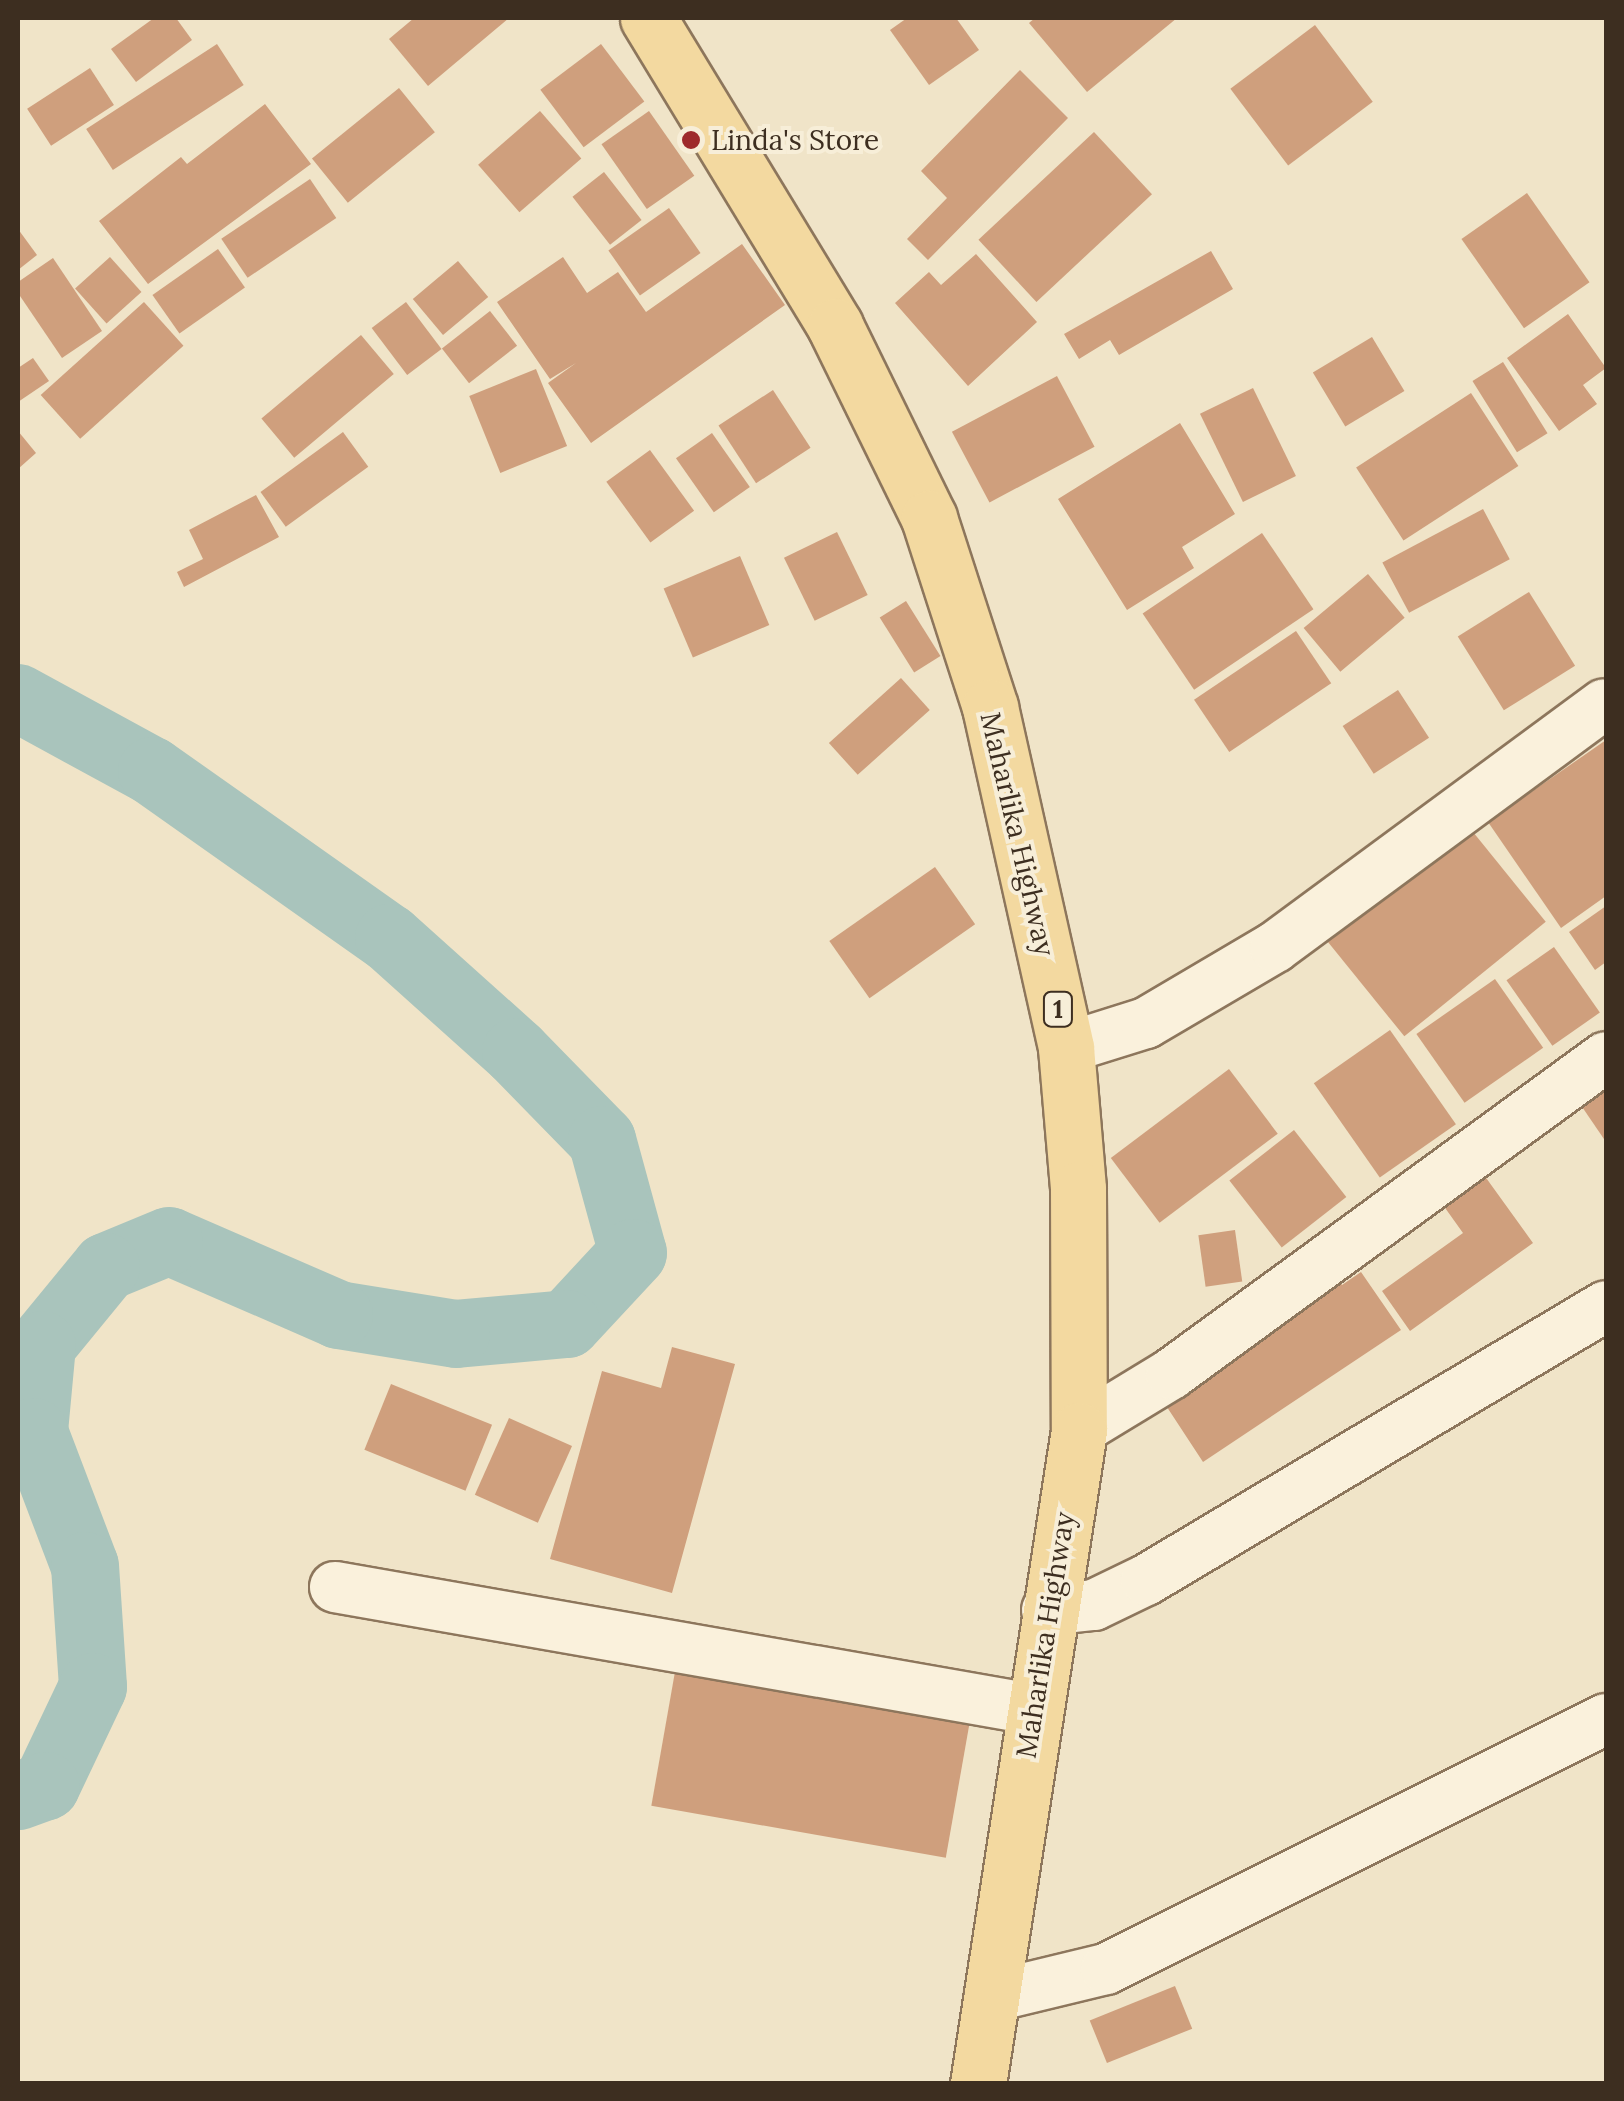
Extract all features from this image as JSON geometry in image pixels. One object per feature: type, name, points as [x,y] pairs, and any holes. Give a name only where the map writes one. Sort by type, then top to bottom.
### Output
[{"type":"main road","name":"Maharlika Highway","points":[[648,18],[836,326],[929,518],[990,707],[1066,1048],[1078,1189],[1079,1430],[1047,1610],[978,2084]]},
{"type":"street","points":[[1066,1048],[1146,1023],[1275,947],[1604,704]]},
{"type":"street","points":[[1079,1430],[1171,1374],[1606,1056]]},
{"type":"street","points":[[1047,1610],[1094,1605],[1146,1580],[1606,1306]]},
{"type":"street","points":[[335,1587],[1032,1709]]},
{"type":"street","points":[[990,1997],[1106,1969],[1606,1719]]},
{"type":"building","points":[[154,18],[176,18],[192,40],[136,82],[111,49]]},
{"type":"building","points":[[414,18],[509,18],[428,86],[389,39]]},
{"type":"building","points":[[907,18],[956,18],[979,50],[929,85],[890,30]]},
{"type":"building","points":[[1035,18],[1177,18],[1087,92],[1029,23]]},
{"type":"building","points":[[1315,25],[1373,102],[1288,165],[1230,89]]},
{"type":"building","points":[[217,44],[244,85],[113,170],[86,129]]},
{"type":"building","points":[[601,44],[644,102],[584,147],[540,90]]},
{"type":"building","points":[[90,68],[114,105],[51,146],[27,109]]},
{"type":"building","points":[[1020,70],[1068,118],[928,260],[907,239],[947,198],[921,171]]},
{"type":"building","points":[[399,88],[435,132],[348,203],[312,158]]},
{"type":"building","points":[[265,104],[311,164],[148,284],[99,221],[181,157],[187,164]]},
{"type":"building","points":[[540,111],[581,159],[519,212],[478,165]]},
{"type":"building","points":[[649,111],[694,176],[647,209],[601,144]]},
{"type":"building","points":[[1094,132],[1152,194],[1036,302],[978,240]]},
{"type":"building","points":[[604,172],[642,220],[610,245],[572,197]]},
{"type":"building","points":[[310,179],[336,218],[248,278],[221,239]]},
{"type":"building","points":[[1527,193],[1590,282],[1524,328],[1461,239]]},
{"type":"building","points":[[669,208],[701,253],[640,295],[608,250]]},
{"type":"building","points":[[18,229],[37,255],[18,270]]},
{"type":"building","points":[[742,244],[785,305],[591,443],[548,383],[576,363],[550,379],[497,302],[563,257],[587,293],[618,272],[646,312]]},
{"type":"building","points":[[218,249],[245,288],[179,333],[152,295]]},
{"type":"building","points":[[1211,251],[1233,289],[1119,355],[1110,340],[1079,359],[1064,334]]},
{"type":"building","points":[[976,254],[1037,322],[968,386],[895,303],[929,272],[941,285]]},
{"type":"building","points":[[110,257],[141,292],[107,323],[75,288]]},
{"type":"building","points":[[53,258],[102,331],[62,358],[18,293],[18,282]]},
{"type":"building","points":[[458,261],[488,297],[443,335],[413,299]]},
{"type":"building","points":[[144,302],[183,346],[80,439],[41,395]]},
{"type":"building","points":[[406,302],[442,349],[407,375],[372,328]]},
{"type":"building","points":[[490,311],[517,346],[469,383],[442,349]]},
{"type":"building","points":[[1568,314],[1606,368],[1583,385],[1597,404],[1559,431],[1507,358]]},
{"type":"building","points":[[361,335],[394,374],[294,458],[261,419]]},
{"type":"building","points":[[1372,337],[1404,391],[1345,427],[1313,373]]},
{"type":"building","points":[[33,358],[49,381],[18,402],[18,368]]},
{"type":"building","points":[[1503,362],[1548,433],[1517,452],[1472,381]]},
{"type":"building","points":[[536,369],[567,446],[500,473],[469,396]]},
{"type":"building","points":[[1057,376],[1095,447],[989,503],[952,432]]},
{"type":"building","points":[[1253,388],[1296,476],[1243,502],[1200,414]]},
{"type":"building","points":[[773,390],[811,448],[756,483],[718,425]]},
{"type":"building","points":[[1471,393],[1518,466],[1403,541],[1356,468]]},
{"type":"building","points":[[1180,423],[1235,514],[1182,547],[1194,568],[1127,610],[1058,499]]},
{"type":"building","points":[[18,431],[36,453],[18,469]]},
{"type":"building","points":[[343,432],[368,467],[286,527],[260,492]]},
{"type":"building","points":[[712,433],[750,487],[714,512],[676,458]]},
{"type":"building","points":[[650,450],[694,511],[650,542],[606,482]]},
{"type":"building","points":[[256,495],[279,537],[184,587],[177,572],[203,559],[189,530]]},
{"type":"building","points":[[1483,509],[1510,559],[1409,613],[1382,563]]},
{"type":"building","points":[[837,532],[868,595],[815,621],[784,558]]},
{"type":"building","points":[[1262,533],[1313,609],[1194,690],[1143,614]]},
{"type":"building","points":[[740,556],[769,625],[693,657],[664,588]]},
{"type":"building","points":[[1368,574],[1405,618],[1340,672],[1304,628]]},
{"type":"building","points":[[1529,592],[1575,666],[1504,710],[1458,637]]},
{"type":"building","points":[[906,601],[940,656],[914,673],[880,617]]},
{"type":"building","points":[[1296,631],[1331,683],[1229,752],[1194,700]]},
{"type":"building","points":[[901,678],[930,710],[858,775],[829,743]]},
{"type":"building","points":[[1398,690],[1429,738],[1374,774],[1343,726]]},
{"type":"building","points":[[1606,740],[1606,896],[1561,928],[1488,822]]},
{"type":"building","points":[[1469,827],[1546,922],[1404,1036],[1328,942]]},
{"type":"building","points":[[935,867],[975,924],[869,998],[829,941]]},
{"type":"building","points":[[1606,906],[1606,962],[1595,970],[1569,932]]},
{"type":"building","points":[[1554,947],[1600,1013],[1552,1046],[1506,980]]},
{"type":"building","points":[[1495,979],[1543,1048],[1465,1103],[1416,1034]]},
{"type":"building","points":[[1390,1030],[1456,1124],[1380,1178],[1314,1083]]},
{"type":"building","points":[[1229,1069],[1278,1134],[1160,1223],[1111,1158]]},
{"type":"building","points":[[1606,1077],[1606,1142],[1576,1098]]},
{"type":"building","points":[[1294,1130],[1346,1197],[1282,1247],[1229,1180]]},
{"type":"building","points":[[1484,1175],[1533,1243],[1410,1331],[1382,1291],[1463,1233],[1443,1205]]},
{"type":"building","points":[[1235,1230],[1242,1281],[1206,1287],[1198,1235]]},
{"type":"building","points":[[1332,1270],[1342,1285],[1361,1272],[1401,1330],[1203,1462],[1163,1401]]},
{"type":"building","points":[[672,1347],[735,1364],[672,1593],[550,1559],[602,1371],[661,1388]]},
{"type":"building","points":[[391,1384],[492,1425],[465,1491],[364,1450]]},
{"type":"building","points":[[509,1418],[572,1446],[538,1523],[475,1495]]},
{"type":"building","points":[[676,1666],[970,1718],[946,1858],[651,1806]]},
{"type":"building","points":[[1175,1986],[1192,2029],[1107,2063],[1090,2020]]},
{"type":"waterway","points":[[18,698],[152,771],[389,938],[516,1052],[602,1140],[633,1253],[567,1324],[456,1334],[339,1315],[169,1241],[106,1267],[42,1345],[34,1432],[85,1566],[93,1687],[46,1786],[18,1796]]},
{"type":"place","name":"Linda's Store","points":[[691,140]]}]
